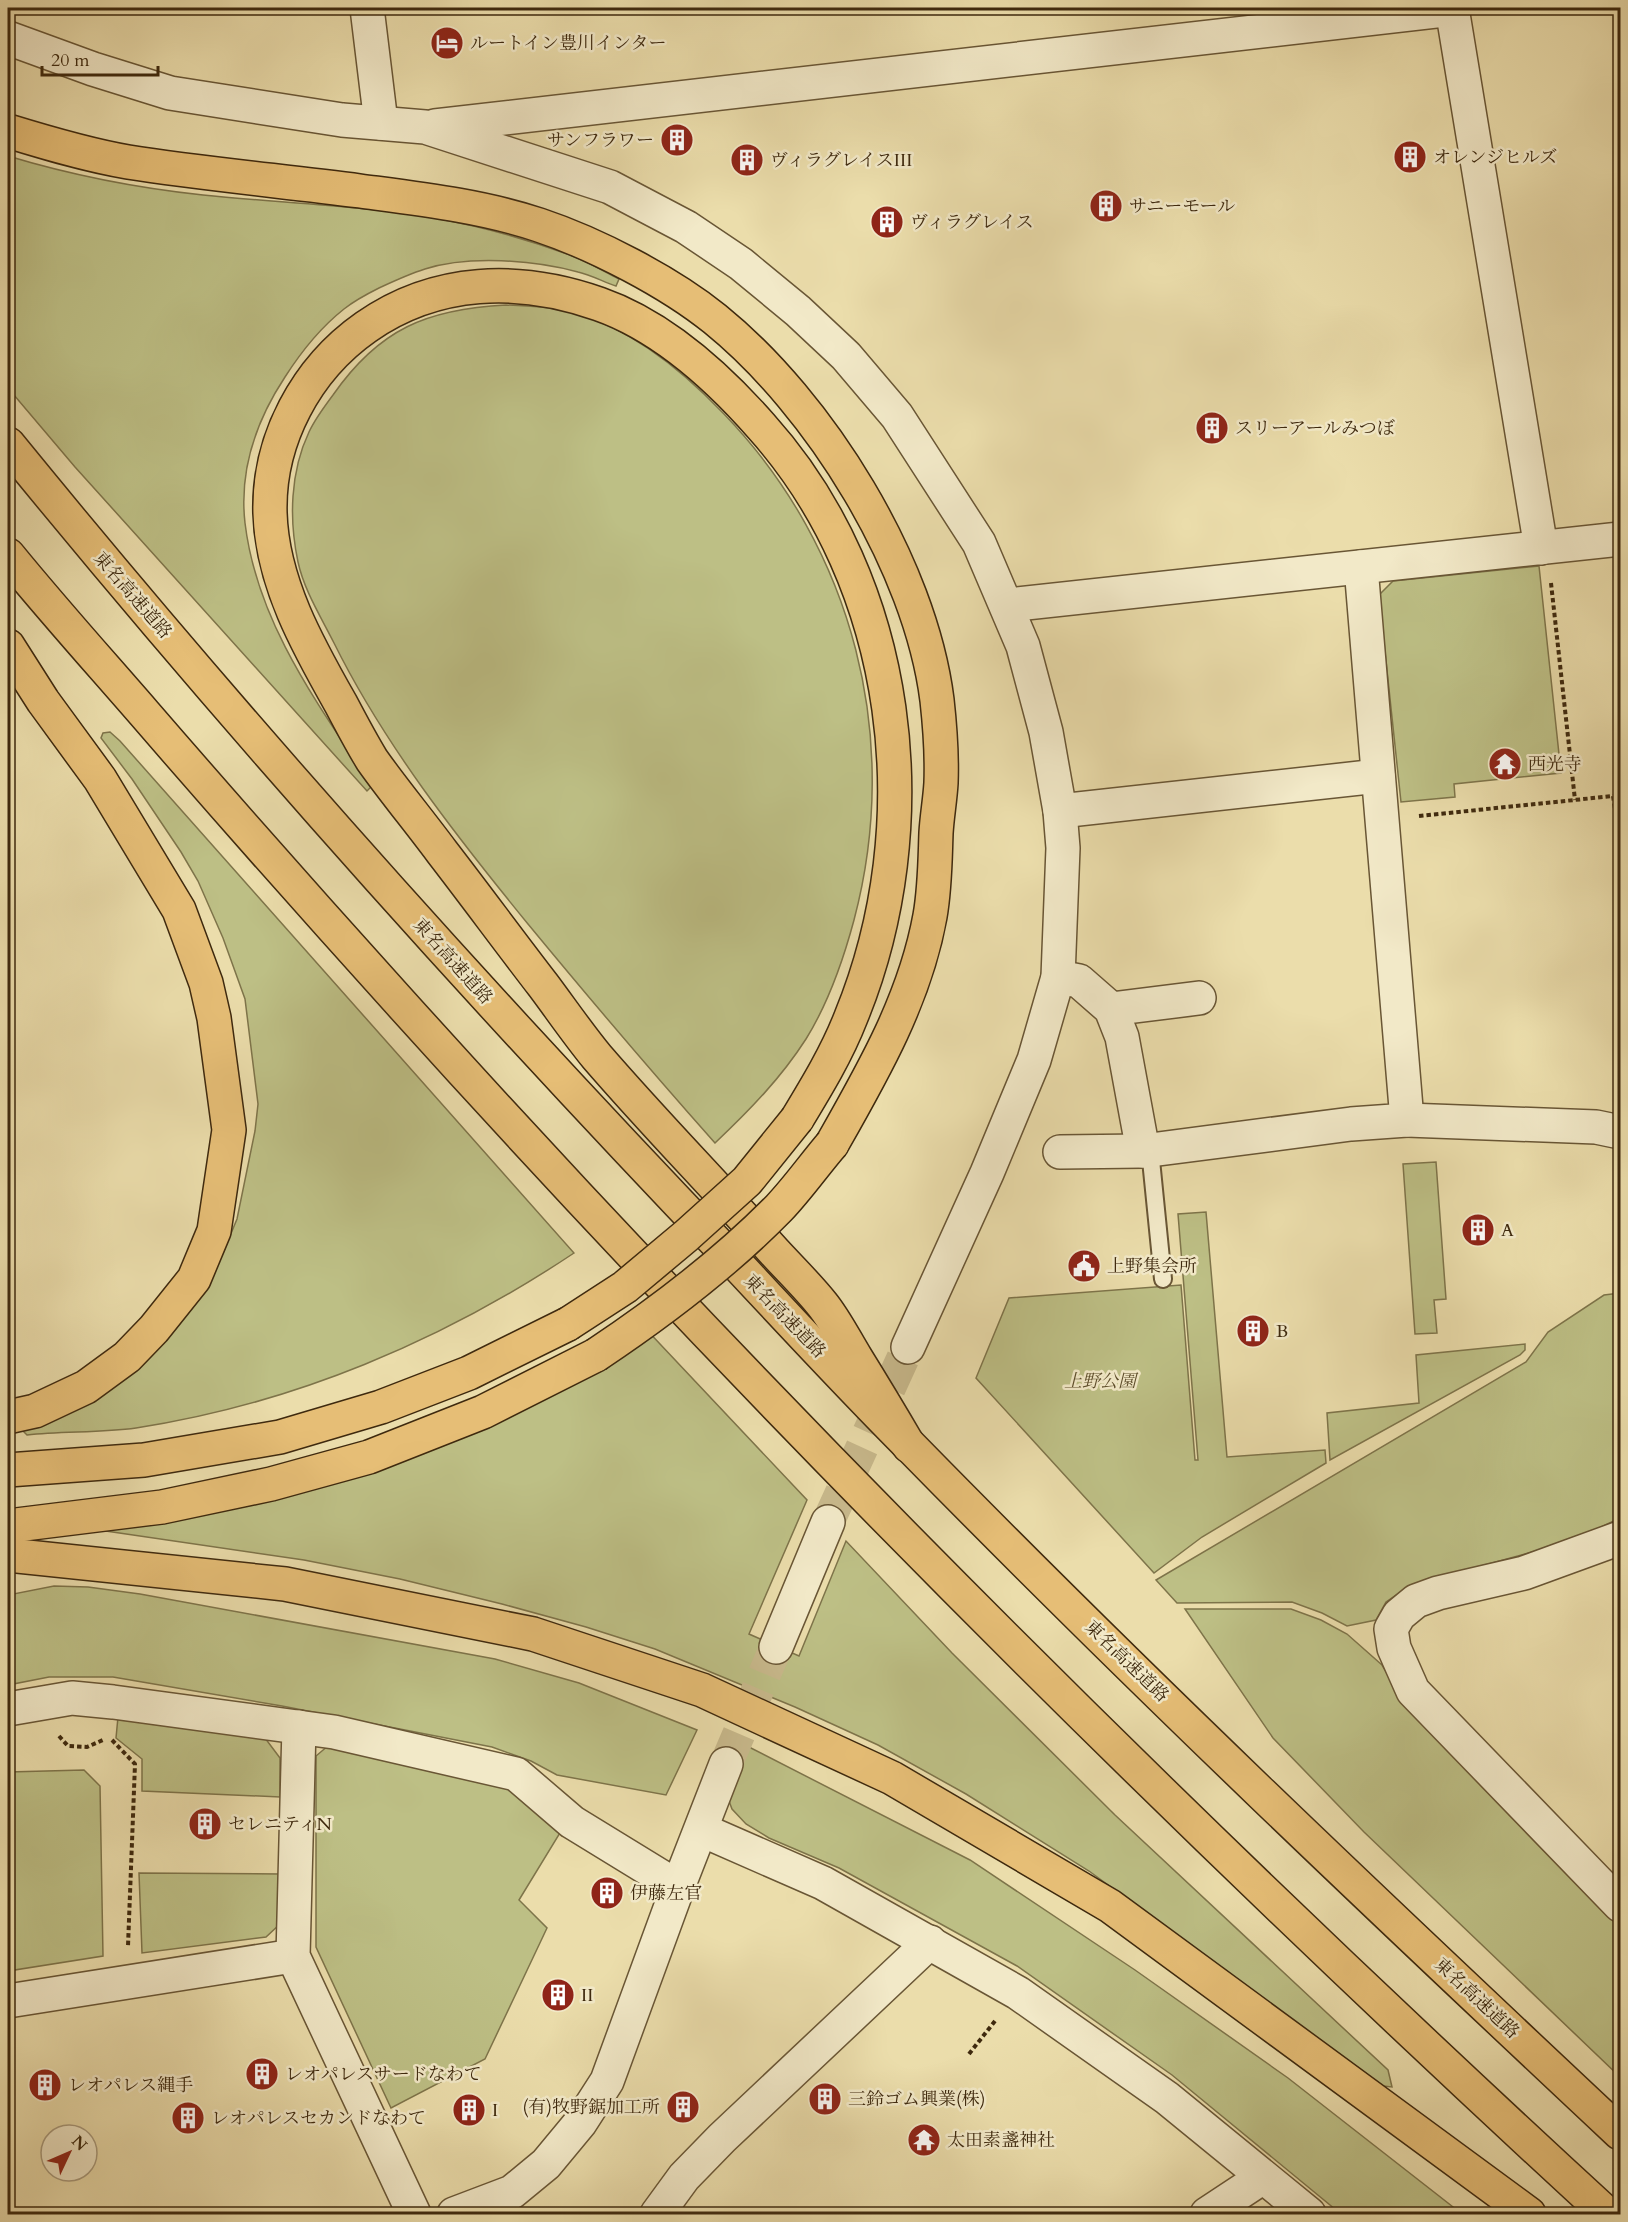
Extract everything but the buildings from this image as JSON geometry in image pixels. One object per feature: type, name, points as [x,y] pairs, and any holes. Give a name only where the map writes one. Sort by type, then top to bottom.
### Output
[{"type":"highway","points":[[8,131],[60,147],[126,161],[429,200],[500,214],[577,239],[613,256],[690,301],[743,343],[798,403],[844,468],[880,532],[905,584],[918,619],[937,698],[940,739],[935,872],[930,916],[920,957],[887,1045],[832,1144],[780,1207],[711,1272],[646,1322],[596,1355],[483,1413],[369,1456],[272,1484],[162,1507],[8,1526]]},
{"type":"highway","points":[[8,1470],[144,1460],[280,1437],[381,1407],[469,1373],[568,1324],[625,1287],[686,1236],[747,1181],[797,1119],[830,1063],[852,1015],[877,934],[891,866],[895,790],[890,714],[876,640],[849,562],[809,487],[777,443],[743,405],[709,374],[676,347],[617,310],[582,298],[513,284],[478,286],[442,292],[408,302],[381,316],[354,335],[333,355],[312,381],[292,411],[279,440],[273,473],[270,511],[273,543],[282,580],[297,620],[318,664],[371,758],[595,1054],[826,1308],[909,1446]]},
{"type":"highway","name":"東名高速道路","points":[[8,444],[84,538],[357,855],[574,1095],[909,1446],[1228,1760],[1620,2133]]},
{"type":"highway","points":[[8,555],[273,862],[525,1140],[796,1426],[1037,1671],[1277,1906],[1483,2102],[1601,2209]]},
{"type":"highway","points":[[8,646],[43,702],[100,778],[179,910],[209,994],[229,1130],[214,1231],[194,1279],[154,1329],[127,1357],[86,1387],[35,1411],[8,1417]]},
{"type":"highway","points":[[8,1555],[285,1584],[533,1634],[702,1690],[892,1778],[1110,1906],[1529,2214]]},
{"type":"street","points":[[367,8],[381,123]]},
{"type":"street","points":[[8,38],[93,69],[170,93],[342,120],[425,127],[1452,8],[1544,548]]},
{"type":"street","points":[[425,127],[610,187],[686,227],[741,264],[798,311],[846,356],[897,416],[979,543],[1007,605],[1023,646],[1040,710],[1060,811],[1063,849],[1058,976],[1034,1060],[987,1173],[908,1347]]},
{"type":"street","points":[[1007,605],[1620,539]]},
{"type":"street","points":[[1361,567],[1407,1120]]},
{"type":"street","points":[[1060,811],[1378,776]]},
{"type":"street","points":[[1058,976],[1079,981],[1111,1010],[1122,1037],[1146,1150]]},
{"type":"street","points":[[1111,1010],[1199,999]]},
{"type":"street","points":[[1060,1152],[1146,1150],[1351,1124],[1407,1120],[1596,1127],[1620,1132]]},
{"type":"street","points":[[776,1647],[828,1522]]},
{"type":"street","points":[[1620,1538],[1524,1573],[1416,1600],[1399,1615],[1391,1629],[1394,1648],[1413,1691],[1620,1905]]},
{"type":"street","points":[[8,1709],[72,1698],[299,1727],[334,1732],[516,1774],[572,1822],[678,1887]]},
{"type":"street","points":[[299,1727],[293,1956],[414,2214]]},
{"type":"street","points":[[454,2214],[512,2192],[546,2164],[580,2123],[607,2081],[726,1764]]},
{"type":"street","points":[[702,1830],[823,1883],[1018,1993],[1167,2098],[1309,2214]]},
{"type":"street","points":[[657,2214],[684,2177],[722,2138],[930,1942]]},
{"type":"street","points":[[8,2001],[293,1956]]},
{"type":"street","points":[[1207,2214],[1263,2177]]},
{"type":"lane","points":[[1146,1150],[1163,1279]]},
{"type":"path","points":[[1544,548],[1575,800]]},
{"type":"path","points":[[1382,820],[1613,796],[1616,816],[1620,816]]},
{"type":"path","points":[[129,1926],[135,1764]]},
{"type":"green space","points":[[8,156],[80,175],[154,189],[377,210],[451,221],[554,249],[583,260],[619,279],[616,286],[561,268],[502,261],[461,262],[413,273],[361,298],[327,324],[298,358],[266,411],[252,447],[245,484],[245,523],[252,560],[262,595],[276,629],[311,693],[372,786],[367,791],[75,467],[8,388]]},
{"type":"green space","points":[[506,305],[566,311],[596,320],[637,341],[656,354],[708,398],[769,467],[806,525],[835,586],[856,650],[868,716],[872,784],[868,852],[850,935],[828,996],[806,1039],[764,1094],[715,1143],[528,924],[423,789],[354,681],[313,603],[298,562],[293,530],[293,496],[298,463],[314,422],[350,372],[387,339],[407,327],[452,311]]},
{"type":"green space","points":[[1539,566],[1561,773],[1454,784],[1455,797],[1401,802],[1379,595],[1393,581]]},
{"type":"green space","points":[[110,732],[574,1253],[524,1285],[419,1341],[309,1385],[252,1403],[136,1428],[27,1435],[21,1429],[72,1401],[222,1255],[237,1219],[255,1131],[258,1104],[245,999],[223,938],[198,881],[181,852],[132,779],[101,738],[103,733]]},
{"type":"green space","points":[[1436,1162],[1446,1299],[1434,1300],[1437,1333],[1415,1334],[1403,1164]]},
{"type":"green space","name":"上野公園","points":[[1206,1212],[1227,1457],[1325,1450],[1326,1463],[1202,1537],[1154,1573],[976,1378],[1009,1298],[1181,1285],[1195,1460],[1198,1460],[1178,1214]]},
{"type":"green space","points":[[1620,1293],[1620,1518],[1597,1529],[1536,1551],[1411,1585],[1386,1602],[1376,1620],[1347,1626],[1322,1613],[1292,1602],[1177,1603],[1156,1580],[1526,1362],[1548,1332],[1604,1295]]},
{"type":"green space","points":[[644,1327],[807,1500],[749,1634],[799,1656],[846,1541],[952,1653],[1115,1815],[1388,2070],[1392,2087],[1383,2086],[1089,1871],[966,1794],[878,1745],[795,1707],[655,1649],[502,1604],[400,1579],[304,1560],[92,1529],[277,1485]]},
{"type":"green space","points":[[1525,1344],[1525,1350],[1520,1355],[1330,1460],[1327,1413],[1419,1403],[1416,1355]]},
{"type":"green space","points":[[54,1586],[88,1587],[140,1594],[495,1659],[579,1683],[697,1730],[666,1795],[557,1775],[531,1761],[492,1747],[282,1706],[113,1677],[49,1677],[8,1685],[8,1595]]},
{"type":"green space","points":[[1185,1609],[1291,1609],[1321,1620],[1347,1634],[1382,1665],[1403,1700],[1620,1927],[1620,2077],[1364,1832],[1273,1738]]},
{"type":"green space","points":[[118,1717],[262,1734],[280,1758],[280,1797],[142,1791],[142,1759],[116,1738]]},
{"type":"green space","points":[[329,1745],[513,1790],[563,1828],[519,1900],[547,1928],[485,2059],[391,2108],[316,1947],[316,1756]]},
{"type":"green space","points":[[745,1745],[970,1860],[1135,1970],[1288,2078],[1462,2214],[1341,2214],[1172,2075],[1017,1966],[839,1868],[769,1838],[746,1824],[732,1809],[726,1793]]},
{"type":"green space","points":[[84,1770],[100,1786],[103,1956],[8,1971],[8,1772]]},
{"type":"green space","points":[[139,1873],[281,1874],[280,1924],[266,1937],[142,1953]]},
{"type":"tunnel","points":[[828,1522],[908,1347]]},
{"type":"tunnel","points":[[726,1764],[776,1647]]},
{"type":"place","name":"ルートイン豊川インター","points":[[447,43]]},
{"type":"place","name":"サンフラワー","points":[[677,140]]},
{"type":"place","name":"オレンジヒルズ","points":[[1410,157]]},
{"type":"place","name":"ヴィラグレイスIII","points":[[747,160]]},
{"type":"place","name":"サニーモール","points":[[1106,206]]},
{"type":"place","name":"ヴィラグレイス","points":[[887,222]]},
{"type":"place","name":"スリーアールみつぼ","points":[[1212,428]]},
{"type":"place","name":"西光寺","points":[[1505,764]]},
{"type":"place","name":"A","points":[[1478,1230]]},
{"type":"place","name":"上野集会所","points":[[1084,1266]]},
{"type":"place","name":"B","points":[[1253,1331]]},
{"type":"place","name":"セレニティN","points":[[205,1824]]},
{"type":"place","name":"伊藤左官","points":[[607,1893]]},
{"type":"place","name":"II","points":[[558,1995]]},
{"type":"place","name":"レオパレスサードなわて","points":[[262,2074]]},
{"type":"place","name":"レオパレス縄手","points":[[45,2085]]},
{"type":"place","name":"三鈴ゴム興業(株)","points":[[825,2099]]},
{"type":"place","name":"(有)牧野鋸加工所","points":[[683,2107]]},
{"type":"place","name":"I","points":[[469,2110]]},
{"type":"place","name":"レオパレスセカンドなわて","points":[[188,2118]]},
{"type":"place","name":"太田素盞神社","points":[[924,2140]]}]
